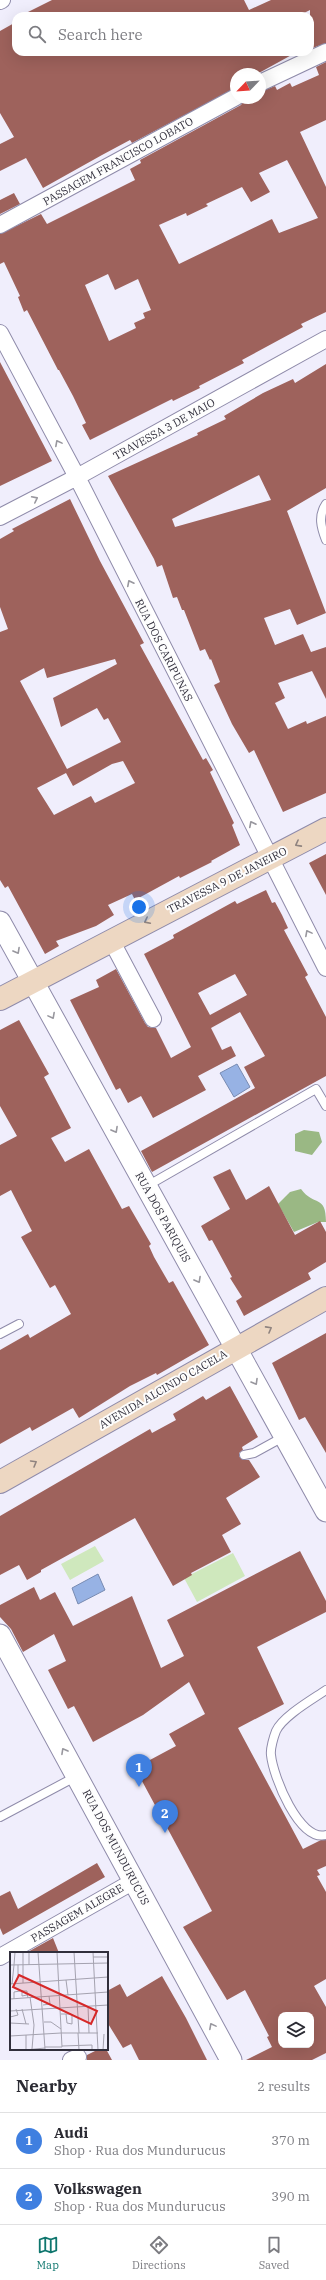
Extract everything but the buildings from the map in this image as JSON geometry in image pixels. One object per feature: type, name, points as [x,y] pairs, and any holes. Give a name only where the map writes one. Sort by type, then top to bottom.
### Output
[{"type":"main road","name":"TRAVESSA 9 DE JANEIRO","points":[[0,999],[326,829]]},
{"type":"main road","name":"AVENIDA ALCINDO CACELA","points":[[0,1482],[326,1298]]},
{"type":"street","points":[[266,81],[326,52]]},
{"type":"street","name":"PASSAGEM FRANCISCO LOBATO","points":[[0,225],[230,100]]},
{"type":"street","name":"RUA DOS CARIPUNAS","points":[[0,334],[77,477],[326,968]]},
{"type":"street","name":"TRAVESSA 3 DE MAIO","points":[[0,517],[77,477],[326,339]]},
{"type":"street","name":"RUA DOS PARIQUIS","points":[[0,922],[326,1511]]},
{"type":"street","points":[[112,940],[153,1018]]},
{"type":"street","name":"RUA DOS MUNDURUCUS","points":[[0,1634],[231,2060]]},
{"type":"street","name":"PASSAGEM ALEGRE","points":[[10,1952],[134,1881]]},
{"type":"street","name":"PASSAGEM ALEGRE","points":[[0,1958],[10,1952]]},
{"type":"lane","points":[[326,504],[322,510],[321,520],[326,540]]},
{"type":"lane","points":[[146,1187],[316,1089],[326,1106]]},
{"type":"lane","points":[[0,1334],[19,1324]]},
{"type":"lane","points":[[244,1455],[254,1453],[285,1436]]},
{"type":"lane","points":[[326,1690],[297,1709],[277,1730],[271,1754],[280,1789],[304,1829],[323,1836],[326,1835]]},
{"type":"lane","points":[[0,1817],[77,1776]]},
{"type":"green space","points":[[304,1130],[319,1132],[322,1142],[312,1155],[295,1151],[295,1134]]},
{"type":"green space","points":[[301,1189],[310,1198],[322,1204],[326,1222],[318,1222],[294,1232],[278,1204],[290,1192]]},
{"type":"green space","points":[[95,1546],[104,1561],[70,1580],[61,1564]]},
{"type":"green space","points":[[233,1553],[245,1576],[197,1602],[184,1578]]},
{"type":"water","points":[[237,1064],[250,1087],[234,1097],[220,1073]]},
{"type":"water","points":[[98,1574],[105,1590],[78,1604],[72,1588]]},
{"type":"place","name":"Audi","points":[[139,1787]]},
{"type":"place","name":"Volkswagen","points":[[165,1833]]}]
